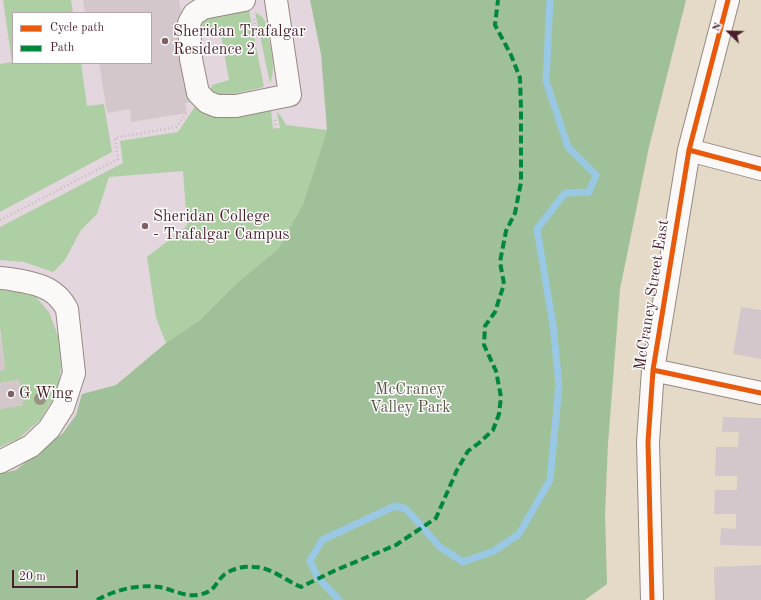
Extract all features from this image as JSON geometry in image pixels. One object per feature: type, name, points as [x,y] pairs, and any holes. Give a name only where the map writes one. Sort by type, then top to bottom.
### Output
[{"type":"street","points":[[244,0],[203,8],[194,14],[189,23],[191,59],[198,93],[207,102],[217,106],[236,106],[290,95],[276,0]]},
{"type":"street","name":"McCraney Street East","points":[[652,600],[648,442],[653,370],[689,150],[728,0]]},
{"type":"street","points":[[689,150],[761,169]]},
{"type":"street","points":[[0,278],[37,284],[55,293],[63,300],[67,309],[74,373],[62,407],[49,429],[31,446],[0,462]]},
{"type":"street","points":[[653,370],[761,393]]},
{"type":"path","points":[[0,220],[118,159],[115,138],[176,127],[190,107]]},
{"type":"shaded area","name":"Sheridan College - Trafalgar Campus","points":[[0,0],[310,0],[321,54],[327,130],[200,320],[166,343],[116,385],[82,394],[76,415],[63,433],[16,470],[0,474]]},
{"type":"green space","points":[[3,0],[71,0],[73,12],[12,12],[12,62]]},
{"type":"green space","name":"McCraney Valley Park","points":[[310,0],[686,0],[649,147],[620,289],[608,444],[605,514],[607,584],[585,600],[0,600],[0,474],[16,470],[63,433],[76,415],[82,394],[116,385],[166,343],[200,320],[237,283],[278,249],[303,204],[327,130],[321,54]]},
{"type":"green space","points":[[249,10],[264,87],[223,96],[213,93],[210,90],[212,85],[229,80],[220,29],[203,31],[201,28],[203,22],[214,15],[221,13]]},
{"type":"green space","points":[[255,12],[265,21],[270,44],[273,69],[270,83]]},
{"type":"green space","points":[[12,62],[12,64],[81,64],[87,106],[104,104],[112,152],[0,212],[0,64]]},
{"type":"green space","points":[[196,105],[271,110],[273,129],[280,128],[277,112],[286,125],[327,130],[303,204],[278,249],[237,283],[200,320],[166,343],[156,318],[147,257],[187,226],[183,171],[109,177],[97,214],[81,230],[65,260],[53,272],[24,262],[0,260],[0,227],[123,163],[120,141],[178,132]]},
{"type":"green space","points":[[0,290],[16,291],[34,295],[49,312],[60,341],[61,366],[59,383],[53,399],[40,420],[18,439],[0,447],[0,409],[23,405],[19,380],[0,383],[0,371],[5,369],[0,328]]},
{"type":"building","name":"Sheridan Trafalgar Residence 2","points":[[83,0],[179,0],[182,17],[177,18],[189,103],[185,103],[187,113],[131,122],[130,109],[107,113],[99,64],[152,64],[152,12],[85,12]]},
{"type":"building","points":[[741,307],[761,310],[761,359],[733,354]]},
{"type":"building","name":"G Wing","points":[[0,335],[5,370],[0,371]]},
{"type":"building","name":"G Wing","points":[[19,380],[23,405],[0,409],[0,383]]},
{"type":"building","points":[[723,417],[761,418],[761,546],[720,545],[721,528],[736,529],[736,514],[714,514],[715,490],[737,490],[737,476],[715,476],[716,447],[738,447],[739,432],[722,432]]},
{"type":"building","points":[[761,565],[761,600],[715,600],[714,567]]},
{"type":"waterway","points":[[339,600],[318,578],[310,561],[322,540],[395,506],[406,509],[440,547],[463,562],[494,551],[519,534],[550,480],[559,385],[553,325],[537,229],[565,193],[589,192],[596,175],[568,147],[546,81],[550,0]]},
{"type":"marked path","points":[[97,600],[111,593],[143,586],[159,587],[188,595],[203,594],[212,589],[221,577],[228,572],[247,567],[266,569],[301,587],[336,570],[396,545],[436,518],[457,470],[468,451],[493,430],[499,414],[501,397],[496,371],[484,345],[485,326],[495,312],[504,284],[500,262],[506,231],[515,213],[521,182],[521,109],[520,78],[511,55],[495,25],[498,0]]},
{"type":"cycle path","points":[[652,600],[648,442],[653,370],[689,150],[728,0]]},
{"type":"cycle path","points":[[689,150],[761,169]]},
{"type":"cycle path","points":[[653,370],[761,393]]},
{"type":"place","name":"Sheridan Trafalgar Residence 2","points":[[165,41]]},
{"type":"place","name":"Sheridan College - Trafalgar Campus","points":[[145,226]]},
{"type":"place","name":"G Wing","points":[[11,394]]}]
